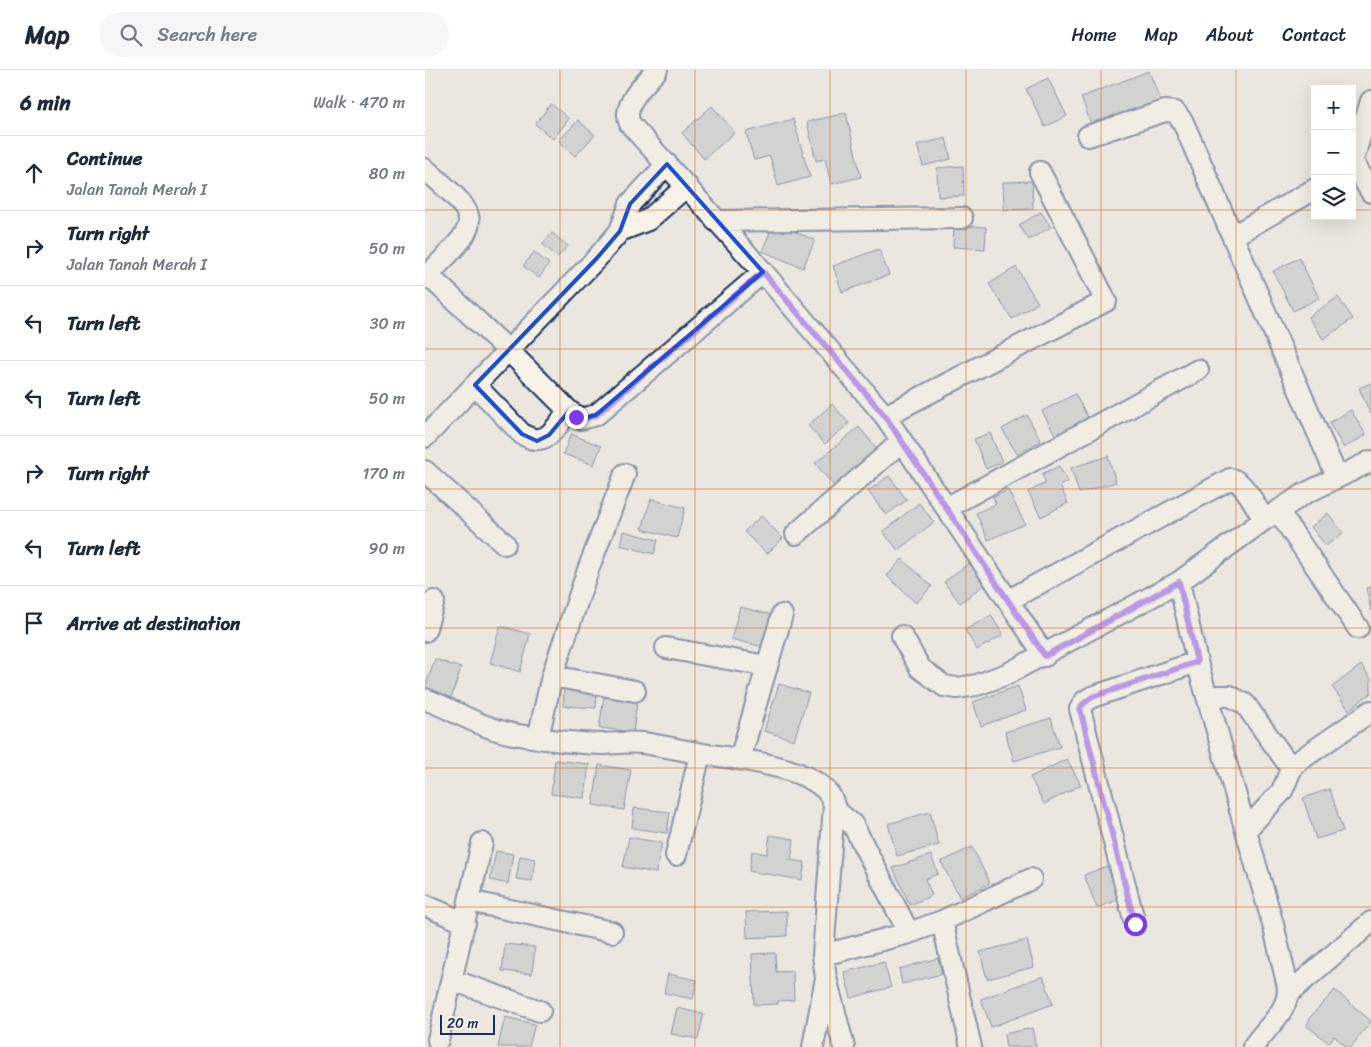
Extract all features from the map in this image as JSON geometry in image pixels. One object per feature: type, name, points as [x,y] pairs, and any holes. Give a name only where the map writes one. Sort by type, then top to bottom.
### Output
[{"type":"street","points":[[657,70],[631,103],[627,115],[633,128],[763,272],[885,416],[948,507],[1045,656]]},
{"type":"street","points":[[1356,152],[1371,100]]},
{"type":"street","points":[[1088,136],[1160,112],[1175,112],[1183,122],[1337,477]]},
{"type":"street","points":[[620,232],[630,204],[667,164]]},
{"type":"street","points":[[1356,168],[1371,192]]},
{"type":"street","points":[[425,169],[466,207],[471,220],[467,233],[427,277],[508,350],[569,411],[581,419],[596,415],[763,272]]},
{"type":"street","points":[[885,416],[1106,301],[1040,172]]},
{"type":"street","points":[[425,437],[620,232],[648,220],[687,186]]},
{"type":"street","points":[[1233,236],[1311,191]]},
{"type":"street","points":[[716,221],[962,218]]},
{"type":"street","points":[[948,507],[1198,370]]},
{"type":"street","points":[[475,385],[521,434],[531,440],[543,439],[549,435],[569,411]]},
{"type":"street","points":[[796,534],[903,441]]},
{"type":"street","points":[[901,636],[920,668],[945,686],[957,688],[977,685],[1007,674],[1045,656],[1179,582],[1271,516],[1337,477],[1371,461]]},
{"type":"street","points":[[425,471],[505,544]]},
{"type":"street","points":[[538,738],[552,676],[589,567],[625,474]]},
{"type":"street","points":[[1009,600],[1230,479],[1236,480],[1271,516],[1358,628]]},
{"type":"street","points":[[1179,582],[1197,662],[1281,955],[1288,994],[1284,1009],[1253,1047]]},
{"type":"street","points":[[425,631],[434,601]]},
{"type":"street","points":[[740,759],[783,615]]},
{"type":"street","points":[[666,648],[767,666]]},
{"type":"street","points":[[1135,924],[1080,709],[1092,697],[1197,662]]},
{"type":"street","points":[[552,676],[635,691]]},
{"type":"street","points":[[1208,696],[1230,696],[1245,704],[1291,768]]},
{"type":"street","points":[[425,699],[486,728],[573,743],[640,743],[740,759],[793,772],[820,785],[833,800],[834,809],[823,955],[826,978],[844,1047]]},
{"type":"street","points":[[1246,830],[1281,791],[1291,768],[1371,710]]},
{"type":"street","points":[[676,855],[700,754]]},
{"type":"street","points":[[834,809],[853,825],[909,933]]},
{"type":"street","points":[[438,1041],[482,843]]},
{"type":"street","points":[[823,955],[909,933],[942,921],[1031,878]]},
{"type":"street","points":[[469,901],[611,932]]},
{"type":"street","points":[[425,905],[465,923]]},
{"type":"street","points":[[942,921],[971,1047]]},
{"type":"street","points":[[1288,994],[1371,922]]},
{"type":"street","points":[[813,1047],[826,978]]},
{"type":"street","points":[[452,980],[540,1011]]},
{"type":"highlighted area","points":[[667,164],[763,272],[596,415],[581,419],[569,411],[549,435],[537,441],[522,434],[475,385],[597,258],[620,231],[630,204]]},
{"type":"building","points":[[1149,71],[1162,104],[1093,130],[1081,97]]},
{"type":"building","points":[[1048,78],[1067,116],[1045,127],[1026,89]]},
{"type":"building","points":[[551,104],[569,119],[553,139],[535,124]]},
{"type":"building","points":[[712,106],[735,132],[704,159],[682,133]]},
{"type":"building","points":[[846,113],[861,177],[831,184],[825,159],[816,161],[807,122]]},
{"type":"building","points":[[793,119],[810,177],[778,186],[770,156],[754,160],[746,132]]},
{"type":"building","points":[[578,120],[595,135],[575,156],[559,141]]},
{"type":"building","points":[[946,138],[951,159],[923,166],[917,145]]},
{"type":"building","points":[[963,166],[964,196],[938,197],[937,168]]},
{"type":"building","points":[[1032,181],[1033,209],[1004,210],[1003,182]]},
{"type":"building","points":[[1041,212],[1051,227],[1029,240],[1019,225]]},
{"type":"building","points":[[774,223],[815,240],[803,268],[762,251]]},
{"type":"building","points":[[954,225],[986,227],[985,249],[953,247]]},
{"type":"building","points":[[552,233],[568,246],[558,257],[542,244]]},
{"type":"building","points":[[879,249],[889,275],[842,292],[833,266]]},
{"type":"building","points":[[534,252],[549,264],[539,278],[523,266]]},
{"type":"building","points":[[1299,258],[1319,298],[1293,311],[1273,271]]},
{"type":"building","points":[[1016,267],[1038,303],[1012,319],[989,284]]},
{"type":"building","points":[[1338,297],[1353,319],[1323,339],[1308,317]]},
{"type":"building","points":[[1371,383],[1371,412],[1370,413],[1359,388]]},
{"type":"building","points":[[1075,394],[1090,421],[1057,438],[1042,411]]},
{"type":"building","points":[[832,404],[849,423],[825,444],[808,426]]},
{"type":"building","points":[[1351,410],[1366,435],[1344,448],[1329,423]]},
{"type":"building","points":[[1027,415],[1041,441],[1017,454],[1002,429]]},
{"type":"building","points":[[859,427],[882,455],[838,491],[815,463]]},
{"type":"building","points":[[990,433],[1002,462],[986,469],[974,439]]},
{"type":"building","points":[[571,434],[601,446],[594,465],[563,454]]},
{"type":"building","points":[[1108,456],[1116,482],[1079,493],[1071,468]]},
{"type":"building","points":[[1059,466],[1068,482],[1060,486],[1068,503],[1041,517],[1028,492],[1046,483],[1042,474]]},
{"type":"building","points":[[889,476],[907,500],[886,515],[868,491]]},
{"type":"building","points":[[1008,490],[1025,524],[988,540],[976,513],[996,504],[993,497]]},
{"type":"building","points":[[651,499],[685,508],[677,538],[642,529]]},
{"type":"building","points":[[919,503],[934,522],[898,550],[883,532]]},
{"type":"building","points":[[1328,513],[1343,533],[1326,546],[1311,527]]},
{"type":"building","points":[[761,516],[783,538],[767,554],[744,532]]},
{"type":"building","points":[[623,531],[658,540],[654,554],[620,545]]},
{"type":"building","points":[[902,559],[932,586],[916,603],[887,576]]},
{"type":"building","points":[[969,563],[985,584],[960,603],[944,582]]},
{"type":"building","points":[[1371,587],[1371,611],[1366,588]]},
{"type":"building","points":[[740,607],[776,616],[767,648],[731,639]]},
{"type":"building","points":[[991,615],[1003,635],[977,650],[965,630]]},
{"type":"building","points":[[500,626],[530,634],[520,672],[490,663]]},
{"type":"building","points":[[435,659],[461,668],[449,704],[425,696],[425,688]]},
{"type":"building","points":[[1361,665],[1371,679],[1371,693],[1349,710],[1332,687]]},
{"type":"building","points":[[779,684],[809,693],[794,740],[764,731]]},
{"type":"building","points":[[1018,686],[1026,710],[981,726],[973,702]]},
{"type":"building","points":[[564,689],[597,691],[596,708],[563,706]]},
{"type":"building","points":[[605,691],[638,696],[633,732],[599,728]]},
{"type":"building","points":[[1051,718],[1060,747],[1014,761],[1005,732]]},
{"type":"building","points":[[1067,759],[1081,785],[1044,804],[1030,777]]},
{"type":"building","points":[[555,760],[589,764],[585,798],[551,794]]},
{"type":"building","points":[[599,765],[631,770],[624,810],[593,805]]},
{"type":"building","points":[[1330,789],[1343,831],[1316,839],[1303,798]]},
{"type":"building","points":[[634,808],[670,812],[667,833],[632,828]]},
{"type":"building","points":[[930,812],[939,845],[897,856],[888,824]]},
{"type":"building","points":[[770,835],[794,839],[791,860],[805,862],[802,880],[749,871],[752,851],[767,854]]},
{"type":"building","points":[[629,837],[662,843],[656,873],[623,867]]},
{"type":"building","points":[[972,847],[990,883],[960,898],[941,862]]},
{"type":"building","points":[[496,851],[513,854],[508,884],[490,880]]},
{"type":"building","points":[[931,855],[938,874],[925,879],[932,895],[910,905],[893,868]]},
{"type":"building","points":[[520,856],[535,859],[532,881],[516,879]]},
{"type":"building","points":[[1107,866],[1120,899],[1097,908],[1084,875]]},
{"type":"building","points":[[787,911],[787,936],[747,938],[746,912]]},
{"type":"building","points":[[1027,940],[1034,967],[987,979],[980,952]]},
{"type":"building","points":[[505,944],[535,947],[532,974],[502,971]]},
{"type":"building","points":[[775,953],[776,972],[793,971],[794,1000],[778,1001],[778,1004],[754,1005],[752,954]]},
{"type":"building","points":[[938,958],[942,974],[902,984],[899,969]]},
{"type":"building","points":[[884,962],[891,987],[851,998],[844,972]]},
{"type":"building","points":[[668,974],[697,980],[693,999],[664,993]]},
{"type":"building","points":[[1043,976],[1053,1004],[991,1027],[981,999]]},
{"type":"building","points":[[1335,990],[1371,1021],[1351,1047],[1347,1047],[1334,1036],[1329,1043],[1307,1026],[1311,1016]]},
{"type":"building","points":[[677,1008],[704,1014],[698,1039],[671,1034]]},
{"type":"building","points":[[505,1017],[535,1024],[529,1047],[498,1047]]},
{"type":"building","points":[[1032,1028],[1036,1047],[1006,1047],[1004,1034]]},
{"type":"route","points":[[576,417],[585,419],[596,415],[763,272],[885,416],[948,507],[1045,656],[1179,582],[1197,662],[1092,697],[1085,701],[1080,709],[1135,924]]}]
